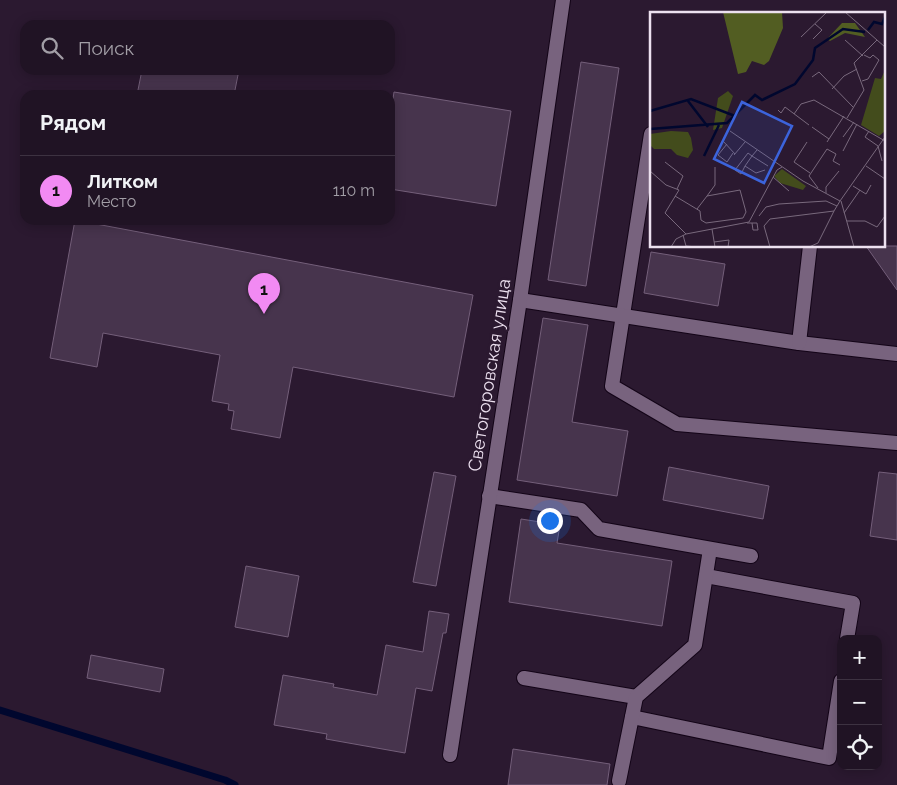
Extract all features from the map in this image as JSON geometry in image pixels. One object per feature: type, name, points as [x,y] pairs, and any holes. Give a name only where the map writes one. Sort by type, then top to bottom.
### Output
[{"type":"street","name":"Светогоровская улица","points":[[450,756],[520,300],[563,0]]},
{"type":"street","points":[[650,140],[612,386],[677,424],[897,443]]},
{"type":"street","points":[[799,343],[810,248]]},
{"type":"street","points":[[520,300],[799,343],[897,354]]},
{"type":"street","points":[[489,496],[582,510],[599,529],[751,556]]},
{"type":"street","points":[[619,781],[636,697],[695,645],[710,549]]},
{"type":"street","points":[[706,576],[853,603],[848,635]]},
{"type":"street","points":[[524,678],[636,697]]},
{"type":"street","points":[[632,717],[829,758],[837,707]]},
{"type":"building","points":[[581,62],[619,68],[586,286],[548,280]]},
{"type":"building","points":[[141,75],[238,75],[235,90],[138,90]]},
{"type":"building","points":[[395,92],[511,111],[496,206],[395,190]]},
{"type":"building","points":[[74,225],[102,225],[473,295],[454,397],[293,367],[280,438],[231,429],[234,411],[228,410],[229,404],[212,401],[220,355],[103,333],[97,367],[50,358]]},
{"type":"building","points":[[897,246],[897,290],[867,248]]},
{"type":"building","points":[[651,252],[725,264],[718,306],[644,293]]},
{"type":"building","points":[[543,318],[588,325],[572,422],[628,431],[617,496],[517,480]]},
{"type":"building","points":[[669,467],[769,486],[763,519],[663,500]]},
{"type":"building","points":[[434,472],[456,476],[436,586],[413,582]]},
{"type":"building","points":[[879,472],[897,474],[897,540],[870,536]]},
{"type":"building","points":[[521,519],[560,525],[557,543],[672,561],[662,626],[509,602]]},
{"type":"building","points":[[246,566],[299,576],[288,637],[235,627]]},
{"type":"building","points":[[429,611],[449,614],[446,633],[443,633],[432,691],[416,688],[405,753],[326,739],[327,734],[274,725],[283,675],[334,684],[333,687],[377,695],[386,645],[423,652]]},
{"type":"building","points":[[91,655],[164,669],[160,692],[87,678]]},
{"type":"building","points":[[513,749],[610,764],[607,785],[508,785]]},
{"type":"waterway","points":[[0,710],[225,780],[235,785]]},
{"type":"place","name":"Литком","points":[[264,314]]}]
